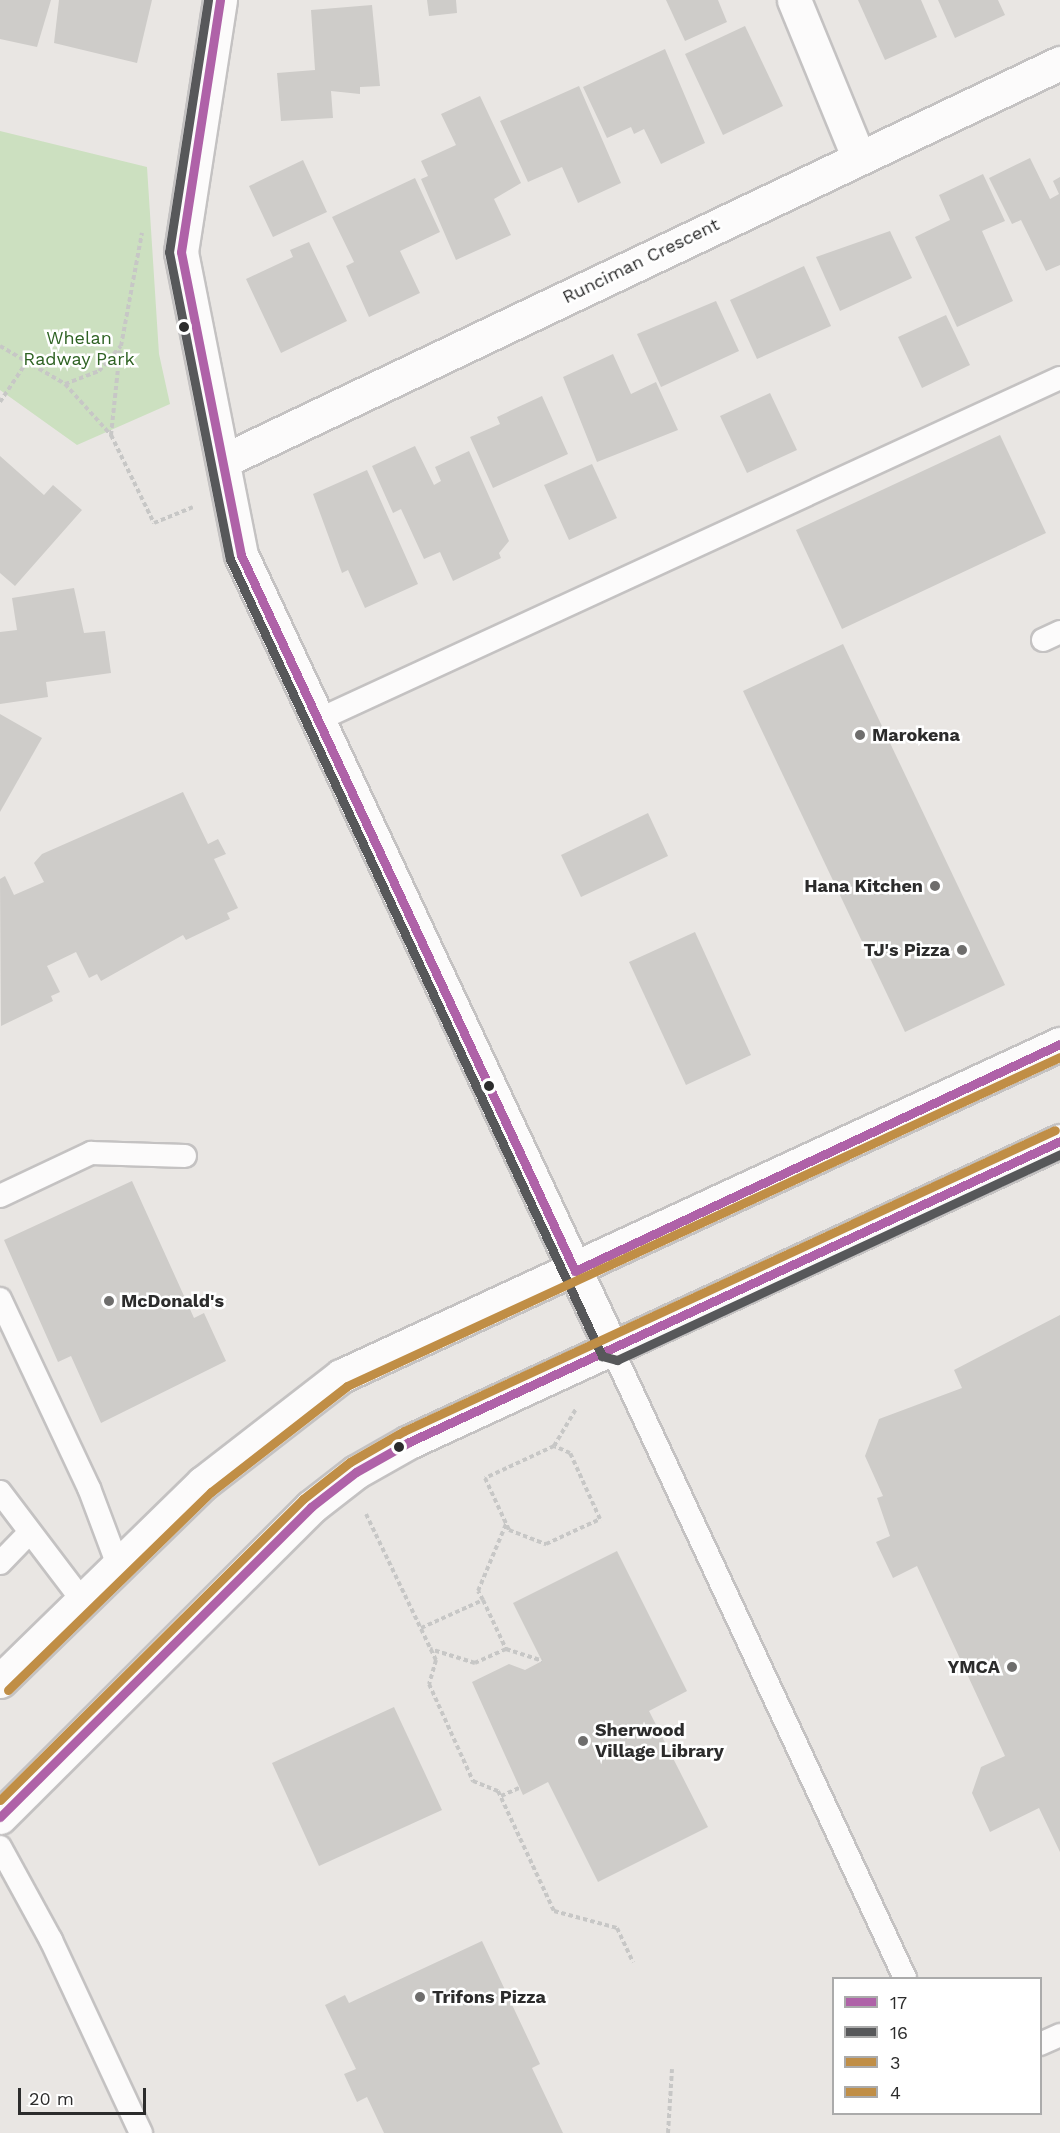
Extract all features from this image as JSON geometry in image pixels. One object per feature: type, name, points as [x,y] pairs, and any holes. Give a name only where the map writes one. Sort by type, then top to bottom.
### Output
[{"type":"street","points":[[220,0],[181,252],[241,555],[612,1349]]},
{"type":"street","points":[[794,0],[858,156]]},
{"type":"street","name":"Runciman Crescent","points":[[224,461],[858,156],[1060,63]]},
{"type":"street","points":[[0,1681],[203,1483],[341,1376],[575,1271],[1060,1044]]},
{"type":"street","points":[[0,1816],[311,1507],[349,1478],[409,1442],[1060,1141]]},
{"type":"lane","points":[[318,720],[1060,378]]},
{"type":"lane","points":[[0,1196],[91,1153],[185,1156]]},
{"type":"lane","points":[[0,1299],[89,1488],[118,1565]]},
{"type":"lane","points":[[612,1349],[905,1977]]},
{"type":"lane","points":[[0,1492],[82,1600]]},
{"type":"lane","points":[[0,1563],[30,1532]]},
{"type":"lane","points":[[0,1847],[51,1940],[141,2133]]},
{"type":"lane","points":[[1042,2044],[1060,2036]]},
{"type":"path","points":[[111,435],[121,346],[142,232],[185,229]]},
{"type":"path","points":[[0,346],[65,384],[111,435],[154,523],[230,492]]},
{"type":"path","points":[[65,384],[99,371],[121,346]]},
{"type":"path","points":[[0,402],[26,363]]},
{"type":"path","points":[[554,1446],[570,1453],[600,1519],[546,1544],[509,1530],[485,1478],[554,1446],[612,1349]]},
{"type":"path","points":[[349,1478],[436,1660],[429,1684],[473,1781],[500,1796],[554,1911],[617,1928],[633,1963]]},
{"type":"path","points":[[506,1523],[478,1591],[506,1649]]},
{"type":"path","points":[[421,1628],[483,1600]]},
{"type":"path","points":[[430,1649],[475,1663],[506,1649],[542,1661]]},
{"type":"path","points":[[500,1796],[519,1788]]},
{"type":"path","points":[[668,2133],[672,2069]]},
{"type":"green space","name":"Whelan Radway Park","points":[[0,131],[147,167],[159,354],[170,404],[77,445],[0,390]]},
{"type":"building","points":[[0,0],[51,0],[37,47],[0,39]]},
{"type":"building","points":[[59,0],[152,0],[137,63],[54,43]]},
{"type":"building","points":[[427,0],[456,0],[457,13],[429,16]]},
{"type":"building","points":[[666,0],[718,0],[727,22],[685,41]]},
{"type":"building","points":[[858,0],[921,0],[937,37],[885,60]]},
{"type":"building","points":[[938,0],[998,0],[1005,15],[955,38]]},
{"type":"building","points":[[372,5],[380,86],[360,87],[360,94],[331,91],[333,118],[281,121],[277,73],[315,70],[311,10]]},
{"type":"building","points":[[745,26],[783,106],[723,135],[685,54]]},
{"type":"building","points":[[665,49],[705,143],[661,164],[644,129],[634,134],[631,127],[607,138],[583,87]]},
{"type":"building","points":[[579,86],[621,183],[578,203],[562,167],[528,182],[500,121]]},
{"type":"building","points":[[480,96],[521,183],[494,199],[511,235],[456,260],[421,179],[428,176],[421,161],[456,145],[441,114]]},
{"type":"building","points":[[1030,158],[1050,199],[1059,194],[1053,181],[1060,177],[1060,265],[1046,271],[1021,220],[1012,224],[989,178]]},
{"type":"building","points":[[303,160],[327,212],[273,237],[249,186]]},
{"type":"building","points":[[983,174],[1005,221],[982,231],[1013,301],[957,327],[915,237],[950,220],[939,195]]},
{"type":"building","points":[[415,178],[440,232],[400,251],[420,293],[369,317],[346,266],[354,262],[332,217]]},
{"type":"building","points":[[890,231],[912,278],[840,311],[816,257]]},
{"type":"building","points":[[309,242],[347,321],[281,353],[246,279],[293,257],[290,250]]},
{"type":"building","points":[[804,266],[831,326],[757,359],[730,300]]},
{"type":"building","points":[[716,301],[739,351],[661,387],[637,334]]},
{"type":"building","points":[[946,315],[970,365],[922,388],[898,337]]},
{"type":"building","points":[[613,354],[631,394],[656,382],[678,430],[597,462],[563,377]]},
{"type":"building","points":[[770,393],[797,450],[747,473],[720,416]]},
{"type":"building","points":[[542,396],[568,454],[493,488],[470,437],[500,424],[497,417]]},
{"type":"building","points":[[1000,435],[1046,533],[842,629],[796,530]]},
{"type":"building","points":[[415,446],[434,485],[441,481],[435,467],[469,451],[509,541],[499,553],[501,558],[453,581],[440,552],[424,559],[401,509],[393,513],[372,466]]},
{"type":"building","points":[[0,456],[44,495],[53,485],[82,510],[15,586],[0,573]]},
{"type":"building","points":[[592,464],[617,518],[569,540],[544,485]]},
{"type":"building","points":[[367,470],[418,584],[365,608],[348,570],[342,573],[313,494]]},
{"type":"building","points":[[74,588],[84,633],[105,631],[111,673],[46,682],[48,697],[0,704],[0,632],[17,630],[12,598]]},
{"type":"building","points":[[843,644],[1005,985],[905,1032],[743,691]]},
{"type":"building","points":[[0,714],[42,738],[0,812]]},
{"type":"building","points":[[183,792],[208,844],[218,839],[226,854],[214,859],[238,908],[227,913],[230,919],[186,940],[183,935],[101,981],[97,974],[89,978],[76,952],[47,966],[60,992],[51,996],[53,1001],[1,1026],[0,879],[5,876],[14,895],[44,882],[34,863],[42,854]]},
{"type":"building","points":[[648,813],[668,856],[581,897],[561,855]]},
{"type":"building","points":[[695,932],[751,1055],[686,1085],[629,962]]},
{"type":"building","name":"McDonald's","points":[[132,1181],[194,1318],[204,1313],[226,1361],[101,1423],[71,1356],[58,1362],[4,1240]]},
{"type":"building","name":"YMCA","points":[[1060,1315],[1060,1852],[1039,1808],[990,1832],[972,1793],[981,1767],[1005,1756],[917,1566],[893,1578],[876,1542],[890,1536],[877,1498],[883,1496],[865,1456],[879,1419],[962,1388],[954,1370]]},
{"type":"building","name":"Sherwood Village Library","points":[[617,1551],[687,1691],[649,1711],[708,1827],[598,1882],[548,1782],[523,1795],[472,1682],[509,1664],[525,1670],[542,1661],[513,1603]]},
{"type":"building","points":[[394,1707],[442,1810],[319,1866],[272,1763]]},
{"type":"building","points":[[482,1941],[540,2064],[532,2068],[563,2133],[384,2133],[367,2097],[357,2102],[344,2074],[356,2069],[325,2005],[345,1995],[349,2003]]},
{"type":"transit line","name":"16","points":[[208,0],[169,252],[230,559],[602,1356],[617,1360],[1060,1154]]},
{"type":"transit line","name":"17","points":[[220,0],[181,252],[241,555],[575,1271],[1060,1044]]},
{"type":"transit line","name":"4","points":[[8,1690],[211,1492],[347,1386],[1060,1057]]},
{"type":"transit line","name":"3","points":[[0,1800],[303,1499],[350,1462],[404,1431],[1055,1130]]},
{"type":"transit line","name":"17","points":[[0,1817],[311,1507],[356,1472],[409,1442],[1060,1141]]},
{"type":"place","name":"Marokena","points":[[860,735]]},
{"type":"place","name":"Hana Kitchen","points":[[935,886]]},
{"type":"place","name":"TJ's Pizza","points":[[962,950]]},
{"type":"place","name":"McDonald's","points":[[109,1301]]},
{"type":"place","name":"YMCA","points":[[1012,1667]]},
{"type":"place","name":"Sherwood Village Library","points":[[583,1741]]},
{"type":"place","name":"Trifons Pizza","points":[[420,1997]]}]
